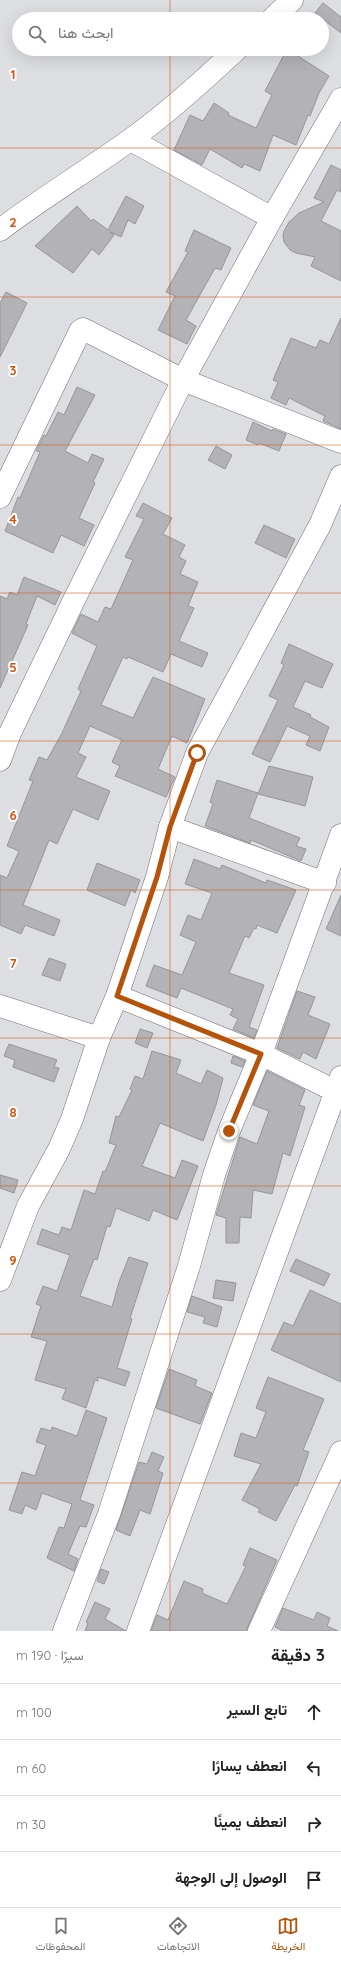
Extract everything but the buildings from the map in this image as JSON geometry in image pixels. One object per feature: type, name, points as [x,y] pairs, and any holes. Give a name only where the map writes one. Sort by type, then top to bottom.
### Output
[{"type":"street","points":[[279,12],[292,0]]},
{"type":"street","points":[[0,230],[22,213],[131,140],[207,77],[229,56]]},
{"type":"street","points":[[0,760],[10,733],[75,598],[183,380],[272,218],[341,99]]},
{"type":"street","points":[[131,140],[272,218]]},
{"type":"street","points":[[0,497],[80,331],[83,328],[183,380],[341,442]]},
{"type":"street","points":[[0,1280],[28,1206],[59,1148],[72,1119],[99,1038],[117,996],[157,877],[170,827],[197,753],[320,525],[341,476]]},
{"type":"street","points":[[170,827],[325,882]]},
{"type":"street","points":[[64,1631],[109,1514],[188,1266],[214,1175],[229,1131],[261,1054],[325,882],[341,834]]},
{"type":"street","points":[[117,996],[261,1054],[339,1088],[138,1631]]},
{"type":"street","points":[[0,1006],[99,1038]]},
{"type":"street","points":[[259,1631],[341,1452]]},
{"type":"route","points":[[197,753],[170,827],[157,877],[117,996],[261,1054],[229,1131]]}]
